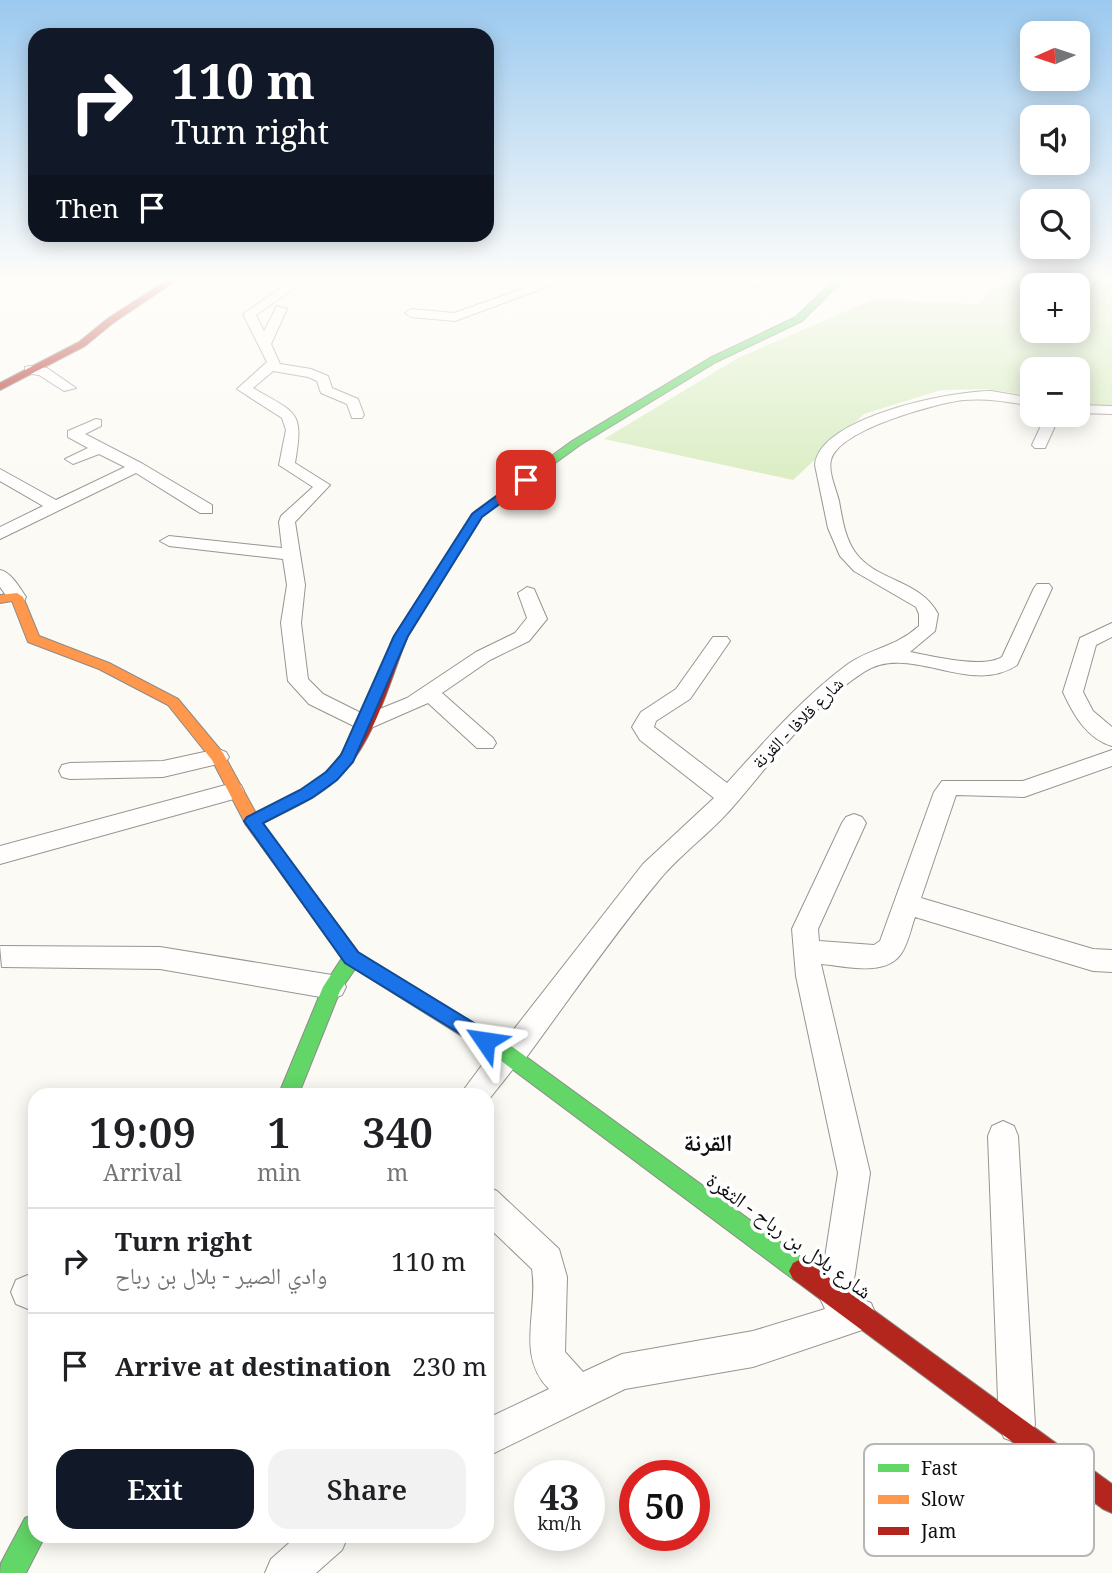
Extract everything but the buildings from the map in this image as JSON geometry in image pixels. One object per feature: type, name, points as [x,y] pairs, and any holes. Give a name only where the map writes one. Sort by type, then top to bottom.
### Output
[{"type":"street","points":[[0,387],[67,351]]},
{"type":"street","points":[[268,351],[274,363],[245,386],[245,391],[289,416],[293,430],[287,465],[322,485],[288,518],[296,585],[291,623],[298,681],[316,699],[364,724]]},
{"type":"street","points":[[253,821],[306,794],[332,776],[348,758],[401,636],[478,514],[576,443],[731,351]]},
{"type":"street","points":[[271,367],[311,373],[323,379],[326,390],[353,402],[357,415]]},
{"type":"street","points":[[30,370],[42,371],[69,388]]},
{"type":"street","name":"شارع قلافا - القرنة","points":[[481,1088],[509,1056],[652,871],[716,812],[801,715],[857,667],[885,653],[908,646],[923,635],[928,627],[930,614],[919,598],[871,576],[845,552],[823,468],[825,456],[832,447],[876,420],[945,398],[988,395],[1020,400]]},
{"type":"street","points":[[1090,409],[1112,410]]},
{"type":"street","points":[[96,423],[73,434],[137,467],[206,509]]},
{"type":"street","points":[[1040,445],[1048,427]]},
{"type":"street","points":[[73,459],[100,448]]},
{"type":"street","points":[[0,534],[137,467]]},
{"type":"street","points":[[0,474],[56,507]]},
{"type":"street","points":[[169,541],[293,555]]},
{"type":"street","points":[[0,575],[9,598]]},
{"type":"street","points":[[885,653],[981,669],[1000,668],[1010,661],[1043,588]]},
{"type":"street","points":[[364,724],[414,703],[483,656],[530,631],[537,619],[527,593]]},
{"type":"street","name":"شارع بلال بن رباح - الثغرة","points":[[9,598],[33,639],[104,666],[173,702],[218,757],[233,791],[352,958],[509,1056],[1037,1444]]},
{"type":"street","points":[[1112,629],[1087,642],[1073,692],[1084,715],[1112,740]]},
{"type":"street","points":[[720,641],[683,694],[648,717],[643,727],[649,736],[728,796]]},
{"type":"street","points":[[429,693],[485,743]]},
{"type":"street","points":[[69,771],[152,771],[197,765],[218,757]]},
{"type":"street","points":[[805,951],[864,957],[884,954],[892,946],[942,802],[950,787],[1034,787],[1112,758]]},
{"type":"street","points":[[0,855],[233,791]]},
{"type":"street","points":[[494,1435],[622,1373],[753,1349],[848,1306],[854,1173],[805,951],[805,929],[854,823]]},
{"type":"street","points":[[906,904],[1093,960],[1112,961]]},
{"type":"street","points":[[2,956],[160,958],[332,987]]},
{"type":"street","points":[[291,1088],[332,987],[352,958]]},
{"type":"street","points":[[1003,1136],[1017,1429]]},
{"type":"street","points":[[494,1210],[547,1261],[550,1277],[547,1354],[554,1369],[579,1394]]},
{"type":"street","name":"شارع بلال بن رباح - الثغرة","points":[[1094,1487],[1112,1500]]},
{"type":"street","points":[[11,1573],[28,1541]]},
{"type":"street","points":[[285,1573],[320,1543]]},
{"type":"green space","points":[[753,351],[1112,351],[1112,407],[1090,405],[1090,357],[1020,357],[1020,394],[986,389],[941,390],[864,414],[793,480],[604,439]]},
{"type":"traffic: fast","points":[[400,638],[478,514],[576,443],[731,351]]},
{"type":"traffic: fast","points":[[268,843],[352,958],[507,1054],[801,1271]]},
{"type":"traffic: fast","points":[[291,1088],[332,987],[352,958]]},
{"type":"traffic: fast","points":[[11,1573],[28,1541]]},
{"type":"traffic: slow","points":[[0,599],[17,597],[33,639],[104,666],[173,702],[218,757],[252,821],[268,843]]},
{"type":"traffic: jam","points":[[0,387],[68,351]]},
{"type":"traffic: jam","points":[[252,821],[313,790],[342,765],[370,712],[400,638]]},
{"type":"traffic: jam","points":[[801,1271],[1036,1444]]},
{"type":"traffic: jam","points":[[1094,1487],[1112,1500]]},
{"type":"district","name":"القرنة","points":[[708,1143]]},
{"type":"route","points":[[485,1041],[352,958],[253,821],[306,794],[332,776],[348,758],[401,636],[478,514],[526,480]]}]
